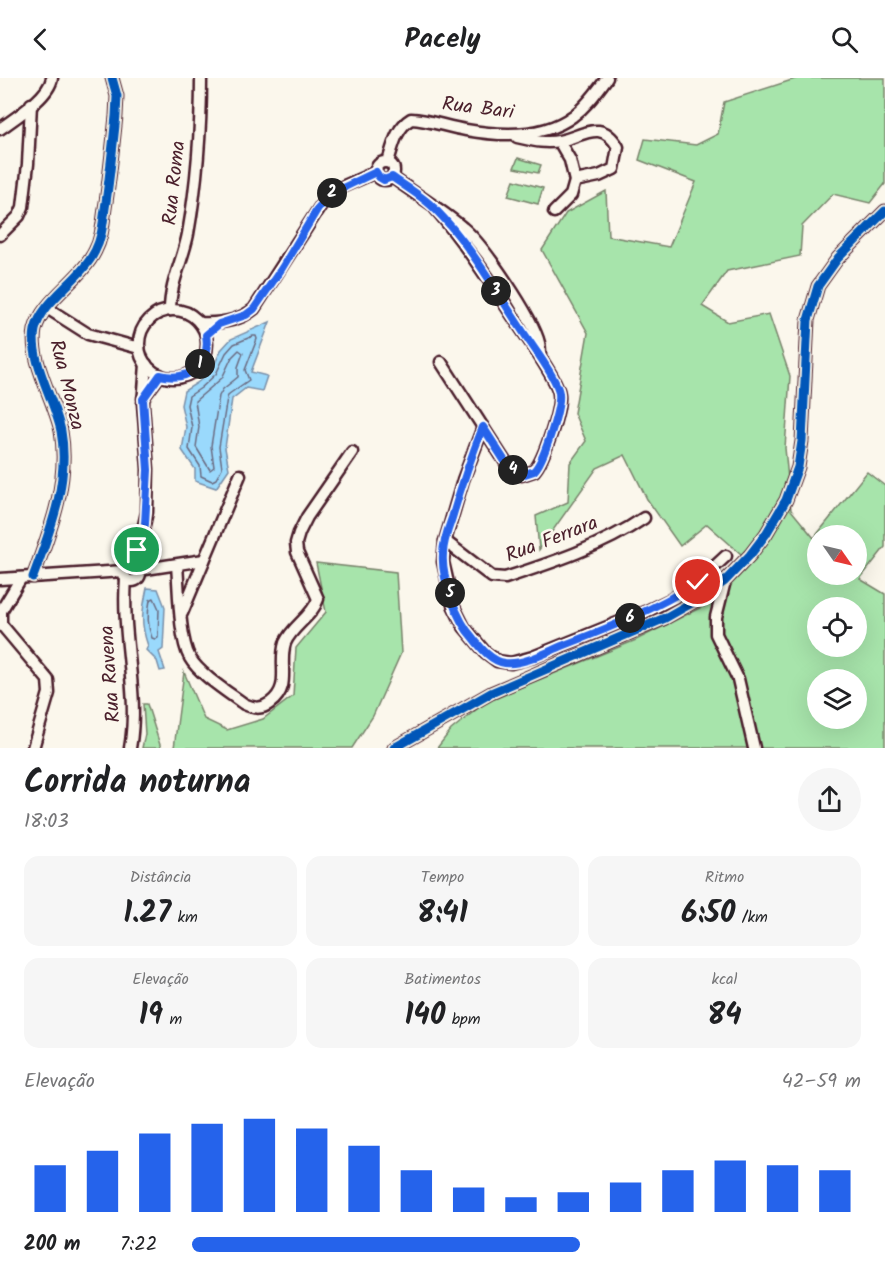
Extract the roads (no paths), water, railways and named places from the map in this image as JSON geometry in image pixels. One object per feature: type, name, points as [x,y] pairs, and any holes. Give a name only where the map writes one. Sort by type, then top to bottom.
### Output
[{"type":"street","points":[[0,129],[48,89],[52,78]]},
{"type":"street","name":"Rua Monza","points":[[33,577],[52,528],[61,483],[62,463],[61,432],[35,347],[36,328],[39,316],[88,264],[100,240],[116,116],[117,96],[112,78]]},
{"type":"street","name":"Rua Roma","points":[[170,310],[171,290],[186,244],[193,205],[201,78]]},
{"type":"street","name":"Rua Bari","points":[[388,162],[397,135],[404,123],[411,119],[465,130],[505,134],[532,132],[564,122],[585,105],[607,78]]},
{"type":"street","points":[[0,236],[19,216],[23,207],[31,104]]},
{"type":"street","points":[[505,134],[540,142],[559,141],[597,130],[612,138],[618,147],[614,169],[599,176],[575,181]]},
{"type":"street","points":[[554,212],[571,195],[575,181],[570,160],[559,141]]},
{"type":"street","points":[[200,323],[219,324],[246,315],[254,309],[318,208],[330,194],[376,172],[379,164],[388,162],[394,168],[392,177]]},
{"type":"street","points":[[376,172],[384,180],[392,177]]},
{"type":"street","points":[[392,177],[465,229],[498,271],[534,330],[539,344],[540,357],[560,392],[550,436],[539,466],[529,474],[522,475],[508,466],[441,362]]},
{"type":"street","points":[[394,748],[490,693],[665,618],[725,581],[750,555],[766,534],[795,481],[802,441],[808,320],[818,286],[838,258],[885,211]]},
{"type":"street","name":"Rua Roma","points":[[153,316],[171,290]]},
{"type":"street","points":[[47,308],[88,334],[139,348]]},
{"type":"street","points":[[170,310],[186,312],[200,323],[206,335],[203,360],[197,368],[180,377],[160,375],[146,364],[139,348],[142,331],[153,316],[170,310]]},
{"type":"street","points":[[206,335],[219,324]]},
{"type":"street","points":[[114,341],[142,331]]},
{"type":"street","name":"Rua Ravena","points":[[130,748],[134,718],[126,636],[125,598],[145,524],[148,470],[143,399],[146,364]]},
{"type":"street","points":[[143,399],[160,375]]},
{"type":"street","points":[[483,427],[463,480],[445,541],[443,562],[453,605],[459,617],[471,636],[485,652],[497,661],[504,663],[533,657],[674,598],[698,582],[726,556]]},
{"type":"street","points":[[177,565],[186,649],[190,658],[197,667],[251,707],[264,707],[272,702],[284,682],[286,641],[307,617],[318,599],[297,552],[298,533],[352,452]]},
{"type":"street","points":[[182,614],[240,474]]},
{"type":"street","name":"Rua Ferrara","points":[[445,541],[492,576],[505,578],[593,545],[627,530],[644,518]]},
{"type":"street","points":[[0,579],[131,573],[204,560]]},
{"type":"street","points":[[21,578],[1,611],[1,624],[48,680],[49,693],[33,748]]},
{"type":"street","points":[[725,581],[716,617],[716,634],[738,679],[754,748]]},
{"type":"water","points":[[270,322],[251,372],[267,376],[262,391],[246,388],[232,399],[225,448],[229,469],[216,488],[195,481],[195,469],[182,450],[186,427],[181,405],[184,391],[212,370],[221,350],[231,339]]},
{"type":"water","points":[[147,588],[158,589],[165,607],[163,649],[159,652],[165,670],[160,671],[157,661],[146,650],[148,646],[143,617]]}]
